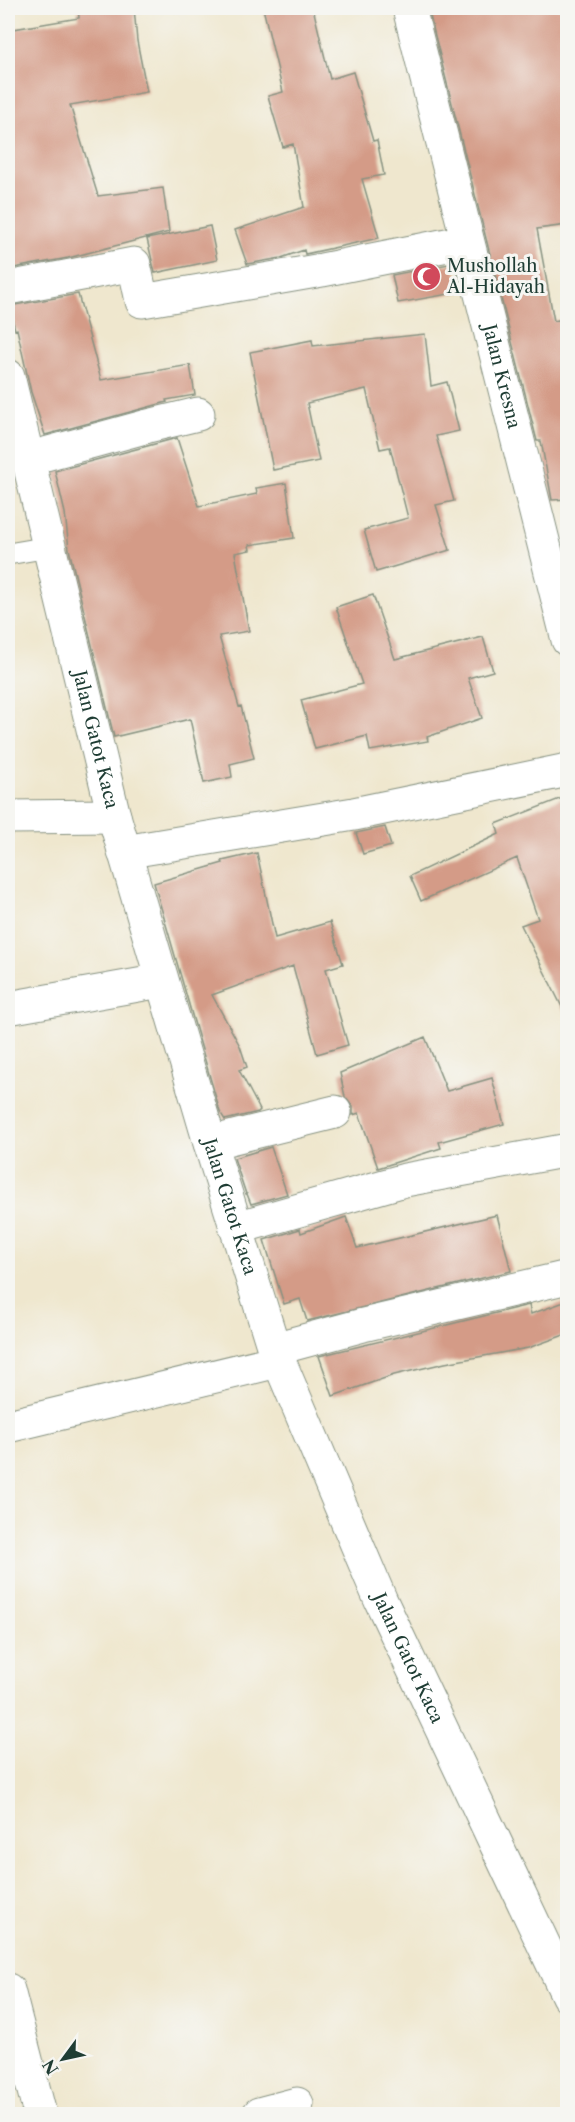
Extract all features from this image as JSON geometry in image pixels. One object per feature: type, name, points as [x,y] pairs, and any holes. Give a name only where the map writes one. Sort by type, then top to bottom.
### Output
[{"type":"street","name":"Jalan Kresna","points":[[409,8],[567,640]]},
{"type":"street","points":[[8,288],[134,264],[142,301],[322,270],[467,241]]},
{"type":"street","name":"Jalan Gatot Kaca","points":[[8,376],[114,816],[161,981],[276,1355],[381,1601],[567,1996]]},
{"type":"street","points":[[27,459],[198,414]]},
{"type":"street","points":[[124,852],[354,814],[567,770]]},
{"type":"street","points":[[8,817],[114,816]]},
{"type":"street","points":[[8,1008],[161,981]]},
{"type":"street","points":[[210,1143],[334,1112]]},
{"type":"street","points":[[236,1228],[405,1180],[563,1150]]},
{"type":"street","points":[[8,1426],[276,1355],[363,1325],[567,1277]]},
{"type":"street","points":[[8,1990],[16,2065],[40,2115]]},
{"type":"street","points":[[259,2115],[297,2104]]},
{"type":"lane","points":[[8,554],[49,547]]},
{"type":"building","points":[[78,8],[134,8],[137,41],[147,92],[70,105],[98,196],[163,188],[169,232],[68,258],[8,269],[8,30],[79,18]]},
{"type":"building","points":[[263,8],[313,8],[330,79],[353,72],[373,141],[377,140],[384,175],[362,179],[379,238],[305,254],[304,250],[281,258],[247,264],[235,230],[304,207],[293,144],[283,147],[268,96],[283,92]]},
{"type":"building","points":[[428,8],[561,8],[567,24],[567,225],[537,229],[554,321],[567,318],[567,499],[552,500],[541,441],[537,441]]},
{"type":"building","points":[[210,226],[217,260],[155,273],[147,239]]},
{"type":"building","name":"Mushollah Al-Hidayah","points":[[454,263],[461,292],[398,303],[392,275]]},
{"type":"building","points":[[78,294],[101,380],[190,365],[195,395],[166,400],[167,402],[45,435],[31,392],[17,329],[15,330],[9,306]]},
{"type":"building","points":[[425,334],[431,386],[447,382],[459,431],[436,436],[454,501],[436,505],[450,550],[376,572],[364,530],[408,518],[390,447],[380,449],[366,389],[307,403],[319,461],[273,470],[250,352],[312,340],[313,346]]},
{"type":"building","points":[[177,438],[199,506],[257,494],[256,488],[286,483],[294,538],[249,545],[250,550],[235,553],[249,631],[219,636],[239,707],[241,706],[254,758],[230,764],[232,777],[204,783],[190,719],[114,737],[69,549],[65,513],[55,471]]},
{"type":"building","points":[[373,595],[395,659],[483,637],[493,671],[468,678],[482,718],[427,737],[428,741],[370,751],[367,736],[315,749],[301,700],[362,684],[336,607]]},
{"type":"building","points":[[567,796],[567,1017],[521,925],[538,919],[517,858],[421,901],[410,876],[499,834],[496,824]]},
{"type":"building","points":[[385,827],[391,846],[363,854],[356,833]]},
{"type":"building","points":[[257,853],[275,938],[330,922],[343,964],[326,969],[348,1045],[317,1054],[293,966],[212,995],[240,1046],[247,1067],[239,1070],[260,1110],[225,1120],[220,1112],[154,883],[223,863],[222,861]]},
{"type":"building","points":[[425,1037],[447,1091],[492,1078],[504,1124],[439,1142],[441,1148],[378,1168],[359,1113],[353,1115],[353,1107],[345,1097],[340,1073]]},
{"type":"building","points":[[271,1147],[287,1194],[251,1204],[234,1158]]},
{"type":"building","points":[[497,1215],[511,1271],[307,1321],[300,1299],[284,1304],[264,1240],[300,1229],[301,1233],[346,1217],[357,1248]]},
{"type":"building","points":[[567,1301],[567,1334],[528,1348],[394,1375],[333,1396],[319,1356],[529,1305],[531,1314]]},
{"type":"place","name":"Mushollah Al-Hidayah","points":[[426,276]]}]
